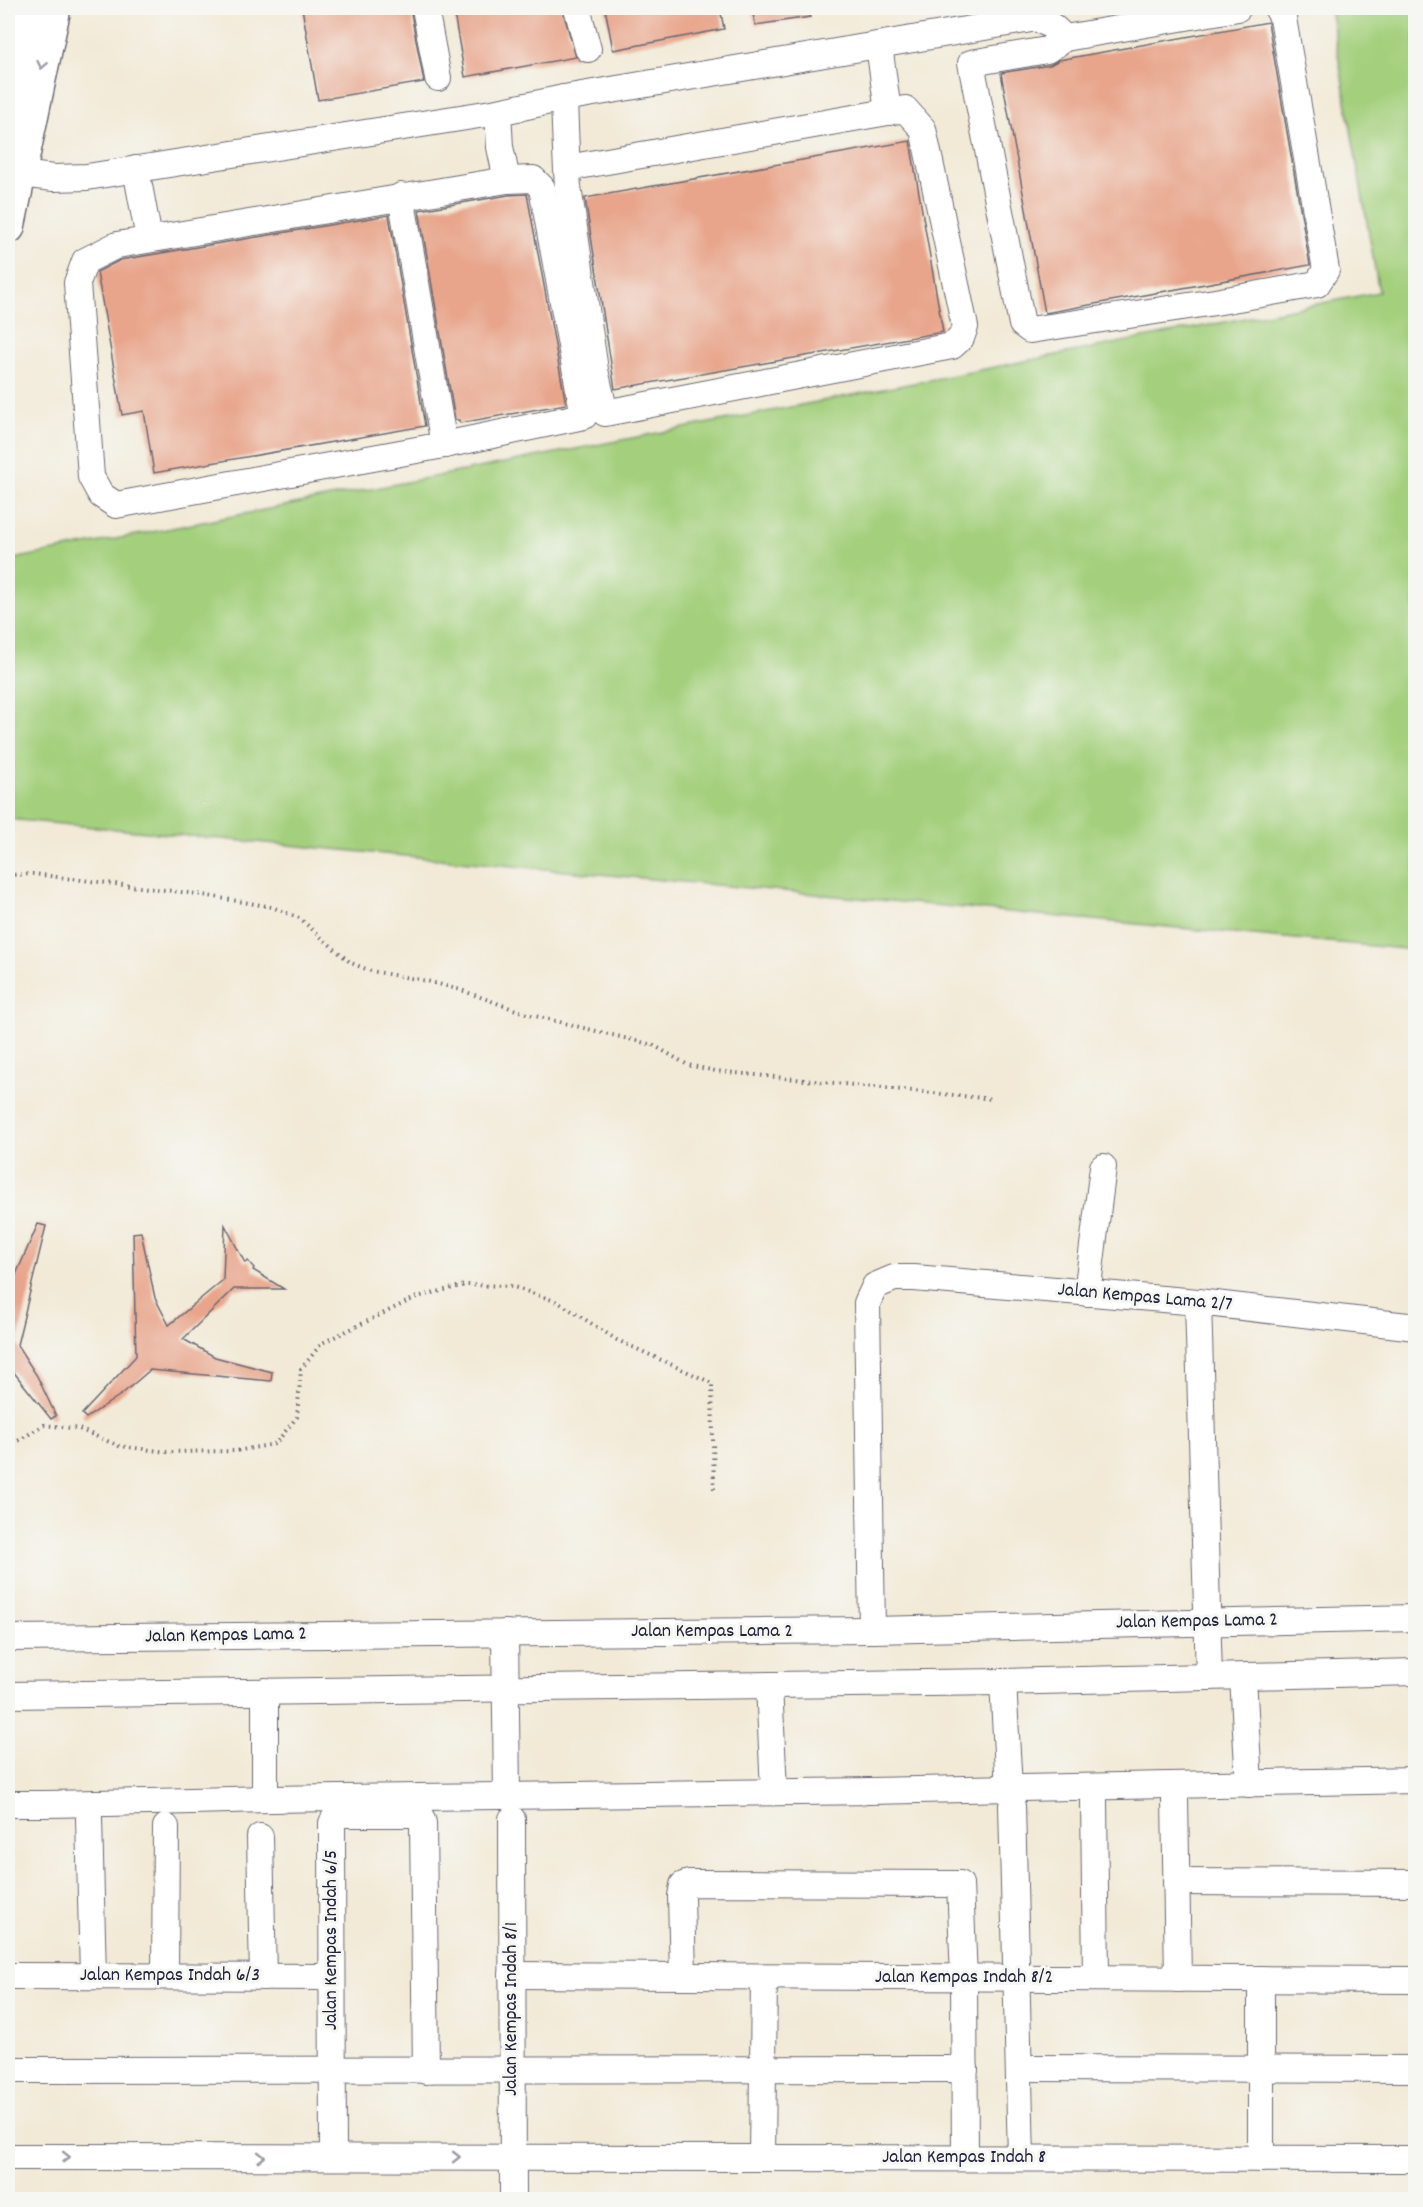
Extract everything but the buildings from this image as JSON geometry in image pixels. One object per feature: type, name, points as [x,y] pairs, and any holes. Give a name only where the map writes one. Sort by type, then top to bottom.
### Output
[{"type":"main road","points":[[8,90],[27,8]]},
{"type":"main road","points":[[8,227],[54,8]]},
{"type":"street","points":[[425,8],[438,78]]},
{"type":"street","points":[[577,8],[588,49]]},
{"type":"street","points":[[971,63],[1047,50],[1065,38],[1238,8]]},
{"type":"street","points":[[965,30],[1022,324],[1030,330],[1317,284],[1326,270],[1283,18],[1277,8]]},
{"type":"street","points":[[19,174],[54,178],[87,177],[498,112],[564,98],[965,30],[999,16],[1037,18],[1053,27],[1065,38]]},
{"type":"street","points":[[879,45],[888,112]]},
{"type":"street","points":[[564,98],[567,168],[595,370],[594,415]]},
{"type":"street","points":[[567,168],[905,109],[923,129],[965,327],[961,338],[952,346],[444,445],[116,505],[101,495],[91,477],[77,283],[85,261],[117,244],[507,180],[533,179],[542,188],[578,376],[594,415]]},
{"type":"street","points":[[498,112],[500,147],[507,180]]},
{"type":"street","points":[[136,169],[149,239]]},
{"type":"street","points":[[401,196],[444,445]]},
{"type":"street","points":[[1087,1293],[1103,1167]]},
{"type":"street","name":"Jalan Kempas Lama 2/7","points":[[872,1630],[867,1303],[875,1286],[894,1278],[914,1278],[1198,1302],[1416,1327]]},
{"type":"street","points":[[1198,1302],[1209,1677]]},
{"type":"street","name":"Jalan Kempas Lama 2","points":[[8,1638],[872,1630],[1416,1618]]},
{"type":"street","name":"Jalan Kempas Indah 8/1","points":[[505,1633],[504,1687],[510,1807],[513,2199]]},
{"type":"street","points":[[8,1695],[1003,1682],[1416,1672]]},
{"type":"street","points":[[1243,1677],[1248,1784]]},
{"type":"street","points":[[1003,1682],[1011,1797],[1021,2158]]},
{"type":"street","points":[[769,1685],[774,1791]]},
{"type":"street","points":[[265,1691],[265,1798]]},
{"type":"street","points":[[8,1804],[91,1804],[265,1798],[510,1807],[774,1791],[1011,1797],[1248,1784],[1416,1780]]},
{"type":"street","points":[[1175,1798],[1178,1979]]},
{"type":"street","points":[[1094,1800],[1096,1978]]},
{"type":"street","name":"Jalan Kempas Indah 6/5","points":[[333,2157],[332,1823],[335,1817],[341,1814],[417,1814],[423,1823],[426,2071]]},
{"type":"street","points":[[89,1818],[93,1976]]},
{"type":"street","points":[[165,1977],[166,1827]]},
{"type":"street","points":[[260,1837],[263,1977]]},
{"type":"street","points":[[1176,1882],[1416,1883]]},
{"type":"street","points":[[682,1976],[681,1896],[683,1886],[689,1883],[960,1884],[964,1978],[965,2158]]},
{"type":"street","name":"Jalan Kempas Indah 8/2","points":[[512,1975],[1416,1980]]},
{"type":"street","name":"Jalan Kempas Indah 6/3","points":[[8,1976],[332,1977]]},
{"type":"street","points":[[762,2158],[764,1977]]},
{"type":"street","points":[[1261,1979],[1261,2158]]},
{"type":"street","points":[[1019,2068],[1416,2069]]},
{"type":"street","points":[[8,2070],[965,2069]]},
{"type":"street","name":"Jalan Kempas Indah 8","points":[[8,2157],[1416,2159]]},
{"type":"path","points":[[8,874],[33,874],[197,894],[272,907],[299,918],[351,963],[371,971],[427,981],[461,990],[527,1014],[653,1045],[688,1065],[716,1071],[992,1099]]},
{"type":"path","points":[[8,1447],[44,1425],[79,1430],[119,1446],[167,1452],[236,1452],[275,1444],[297,1417],[300,1370],[322,1343],[417,1297],[465,1285],[511,1286],[558,1302],[617,1340],[712,1383],[714,1493]]},
{"type":"green space","points":[[1330,8],[1415,8],[1415,950],[8,819],[8,560],[1379,292]]}]
